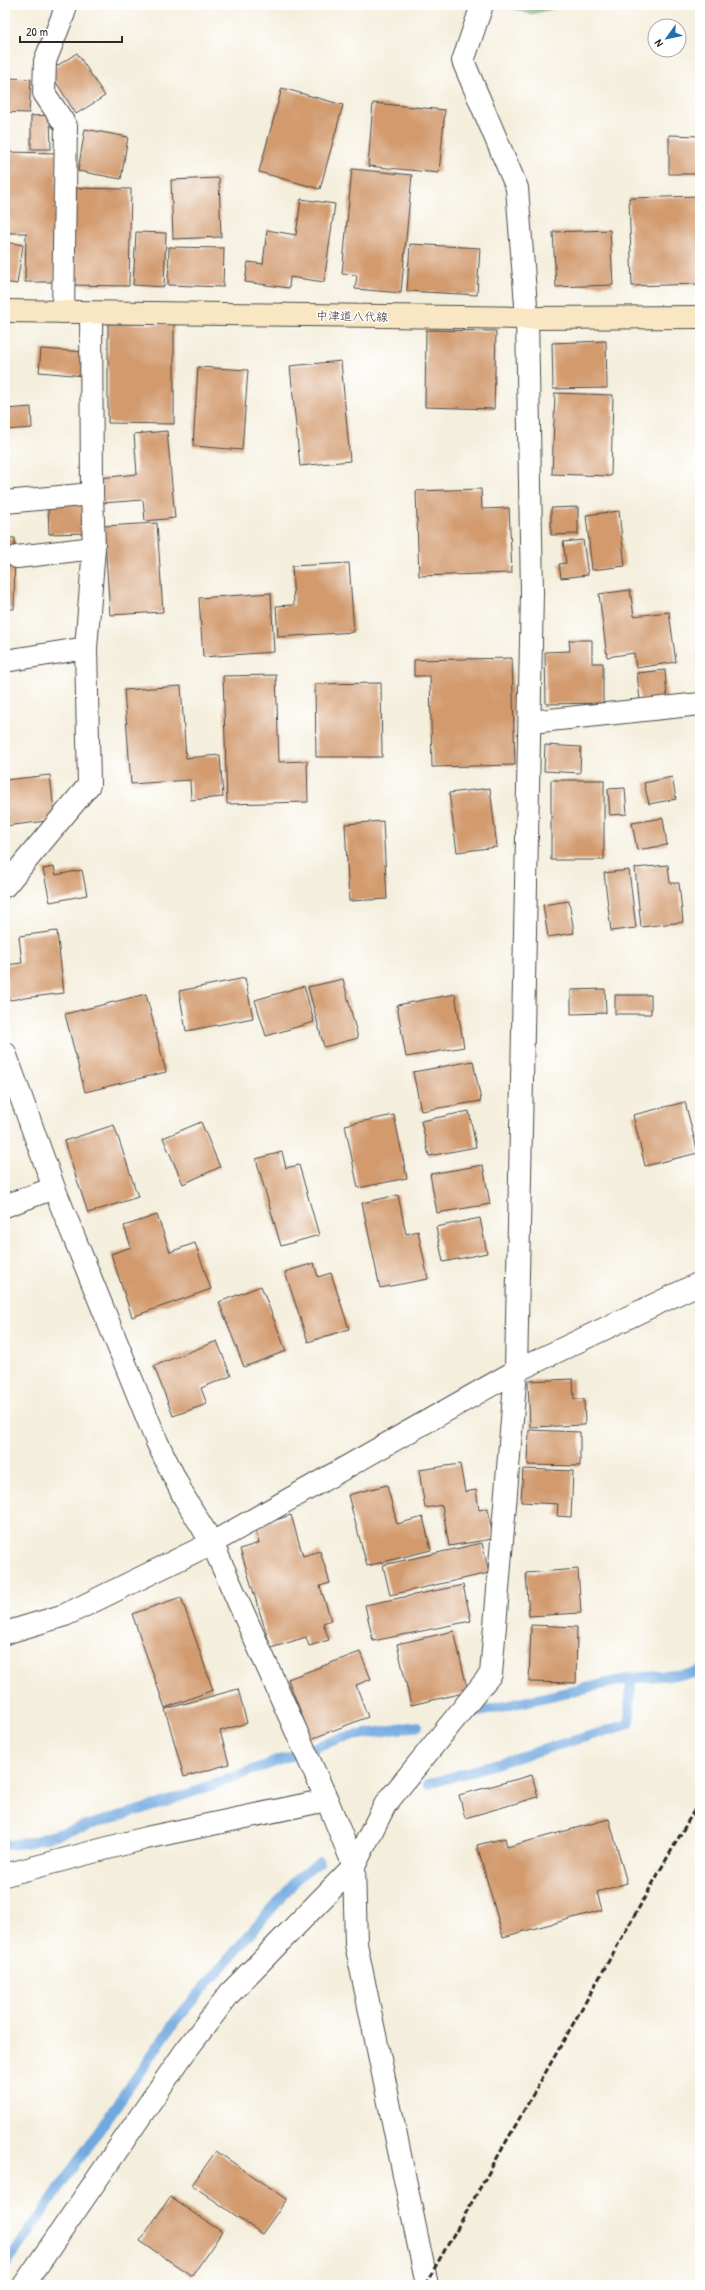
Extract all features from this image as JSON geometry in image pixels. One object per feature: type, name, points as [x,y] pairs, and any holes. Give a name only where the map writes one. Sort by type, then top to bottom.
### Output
[{"type":"main road","name":"中津道八代線","points":[[5,311],[527,318],[700,317]]},
{"type":"street","points":[[64,5],[64,13],[45,61],[44,93],[66,126],[64,312]]},
{"type":"street","points":[[24,2285],[184,2053],[230,1993],[354,1866],[385,1805],[491,1674],[516,1371],[523,939],[531,722],[532,593],[527,318],[517,188],[463,62],[482,5]]},
{"type":"street","points":[[5,886],[89,785],[86,648],[94,548],[92,494],[91,313]]},
{"type":"street","points":[[5,502],[92,494]]},
{"type":"street","points":[[17,557],[94,548]]},
{"type":"street","points":[[5,661],[86,648]]},
{"type":"street","points":[[531,722],[700,704]]},
{"type":"street","points":[[5,1053],[54,1188],[157,1442],[184,1497],[212,1543],[327,1800],[354,1866],[356,1944],[428,2285]]},
{"type":"street","points":[[5,1206],[54,1188]]},
{"type":"street","points":[[5,1633],[65,1615],[212,1543],[516,1371],[700,1283]]},
{"type":"street","points":[[5,1875],[146,1838],[327,1800]]},
{"type":"green space","points":[[503,5],[568,5],[530,14]]},
{"type":"building","points":[[77,53],[105,96],[76,114],[49,71]]},
{"type":"building","points":[[7,78],[31,79],[29,113],[5,112]]},
{"type":"building","points":[[282,88],[343,105],[320,189],[259,172]]},
{"type":"building","points":[[373,103],[445,110],[439,173],[368,166]]},
{"type":"building","points":[[50,115],[51,149],[31,149],[31,116]]},
{"type":"building","points":[[85,129],[128,137],[121,179],[78,171]]},
{"type":"building","points":[[669,135],[700,136],[700,174],[669,174]]},
{"type":"building","points":[[5,152],[57,153],[55,282],[25,282],[26,233],[5,233]]},
{"type":"building","points":[[352,169],[412,175],[401,293],[355,289],[357,275],[342,274]]},
{"type":"building","points":[[219,178],[221,237],[173,239],[171,180]]},
{"type":"building","points":[[69,188],[131,189],[129,286],[67,285]]},
{"type":"building","points":[[700,196],[700,284],[632,286],[629,198]]},
{"type":"building","points":[[301,199],[335,204],[324,282],[290,277],[289,288],[245,282],[248,262],[263,264],[267,230],[296,235]]},
{"type":"building","points":[[610,230],[613,285],[556,287],[553,232]]},
{"type":"building","points":[[136,232],[166,233],[164,287],[133,285]]},
{"type":"building","points":[[5,242],[23,245],[17,284],[5,282]]},
{"type":"building","points":[[410,244],[480,248],[477,295],[407,291]]},
{"type":"building","points":[[169,247],[224,248],[223,287],[168,285]]},
{"type":"building","points":[[108,324],[174,324],[174,424],[108,423]]},
{"type":"building","points":[[426,330],[496,331],[494,409],[425,407]]},
{"type":"building","points":[[606,341],[607,388],[553,389],[552,343]]},
{"type":"building","points":[[41,349],[86,352],[84,376],[39,372]]},
{"type":"building","points":[[341,361],[350,461],[300,466],[290,366]]},
{"type":"building","points":[[198,367],[248,370],[242,450],[193,446]]},
{"type":"building","points":[[555,393],[613,395],[611,476],[552,474]]},
{"type":"building","points":[[5,399],[7,409],[31,407],[32,428],[5,430]]},
{"type":"building","points":[[167,431],[175,518],[145,521],[143,500],[102,503],[100,478],[137,474],[134,434]]},
{"type":"building","points":[[481,489],[482,509],[509,508],[512,573],[419,576],[416,491]]},
{"type":"building","points":[[87,503],[88,533],[49,534],[48,504]]},
{"type":"building","points":[[578,507],[578,534],[551,535],[551,508]]},
{"type":"building","points":[[619,511],[625,566],[592,570],[586,515]]},
{"type":"building","points":[[157,523],[163,612],[110,615],[104,526]]},
{"type":"building","points":[[5,538],[15,538],[14,609],[5,609]]},
{"type":"building","points":[[583,540],[588,575],[561,578],[559,564],[566,563],[563,542]]},
{"type":"building","points":[[349,563],[354,632],[278,637],[276,606],[294,605],[292,566]]},
{"type":"building","points":[[630,590],[634,616],[669,612],[676,662],[636,668],[634,653],[607,657],[599,594]]},
{"type":"building","points":[[271,593],[274,652],[203,657],[199,598]]},
{"type":"building","points":[[569,640],[592,640],[592,663],[603,663],[603,703],[546,704],[545,652],[570,651]]},
{"type":"building","points":[[697,652],[700,652],[700,684],[699,684]]},
{"type":"building","points":[[512,658],[515,765],[432,767],[430,676],[414,676],[414,660]]},
{"type":"building","points":[[665,670],[667,698],[640,700],[637,673]]},
{"type":"building","points":[[276,675],[279,762],[307,761],[308,802],[227,804],[223,676]]},
{"type":"building","points":[[381,683],[382,757],[316,757],[315,684]]},
{"type":"building","points":[[181,686],[186,758],[220,755],[223,797],[191,800],[190,780],[131,784],[124,690]]},
{"type":"building","points":[[545,745],[581,747],[580,773],[544,771]]},
{"type":"building","points":[[50,775],[55,820],[5,826],[5,780]]},
{"type":"building","points":[[672,777],[676,799],[649,804],[644,783]]},
{"type":"building","points":[[551,780],[604,780],[604,860],[551,860]]},
{"type":"building","points":[[490,788],[497,847],[457,852],[449,793]]},
{"type":"building","points":[[625,788],[627,814],[610,815],[608,789]]},
{"type":"building","points":[[663,818],[667,845],[637,850],[632,823]]},
{"type":"building","points":[[383,821],[387,899],[349,901],[345,824]]},
{"type":"building","points":[[668,865],[670,883],[679,883],[683,922],[641,927],[635,868]]},
{"type":"building","points":[[54,867],[56,875],[82,870],[87,895],[50,902],[43,869]]},
{"type":"building","points":[[629,870],[636,928],[611,931],[604,873]]},
{"type":"building","points":[[569,901],[574,933],[548,937],[543,905]]},
{"type":"building","points":[[57,931],[64,993],[9,1000],[5,965],[22,963],[19,936]]},
{"type":"building","points":[[245,978],[253,1018],[186,1031],[179,991]]},
{"type":"building","points":[[343,979],[358,1038],[324,1047],[308,987]]},
{"type":"building","points":[[304,986],[314,1022],[266,1036],[255,1000]]},
{"type":"building","points":[[605,989],[606,1013],[571,1014],[571,990]]},
{"type":"building","points":[[146,994],[166,1072],[85,1092],[65,1014]]},
{"type":"building","points":[[455,994],[464,1047],[406,1057],[397,1005]]},
{"type":"building","points":[[615,995],[651,995],[651,1014],[615,1014]]},
{"type":"building","points":[[473,1061],[481,1101],[421,1111],[413,1072]]},
{"type":"building","points":[[685,1102],[698,1153],[645,1166],[633,1115]]},
{"type":"building","points":[[469,1111],[476,1147],[429,1156],[421,1121]]},
{"type":"building","points":[[394,1115],[407,1178],[358,1188],[345,1125]]},
{"type":"building","points":[[201,1122],[220,1167],[183,1184],[163,1138]]},
{"type":"building","points":[[114,1125],[138,1197],[88,1213],[64,1141]]},
{"type":"building","points":[[282,1152],[286,1168],[299,1165],[319,1235],[281,1246],[256,1159]]},
{"type":"building","points":[[483,1165],[490,1204],[437,1213],[430,1174]]},
{"type":"building","points":[[398,1195],[406,1234],[418,1231],[428,1279],[380,1288],[362,1203]]},
{"type":"building","points":[[157,1215],[170,1252],[195,1243],[211,1289],[132,1317],[111,1254],[131,1247],[124,1226]]},
{"type":"building","points":[[480,1218],[487,1253],[443,1262],[436,1227]]},
{"type":"building","points":[[314,1263],[318,1277],[331,1273],[349,1329],[308,1342],[285,1272]]},
{"type":"building","points":[[261,1286],[286,1351],[244,1367],[219,1302]]},
{"type":"building","points":[[217,1341],[231,1376],[201,1388],[207,1404],[173,1416],[154,1366]]},
{"type":"building","points":[[573,1379],[574,1399],[584,1399],[585,1425],[530,1427],[528,1381]]},
{"type":"building","points":[[529,1430],[580,1432],[580,1466],[528,1465]]},
{"type":"building","points":[[460,1464],[465,1492],[476,1490],[479,1510],[488,1508],[493,1539],[449,1546],[442,1505],[425,1508],[419,1470]]},
{"type":"building","points":[[523,1469],[573,1471],[571,1517],[557,1516],[558,1504],[521,1502]]},
{"type":"building","points":[[387,1485],[397,1524],[423,1517],[431,1550],[367,1566],[348,1495]]},
{"type":"building","points":[[291,1515],[303,1556],[320,1551],[330,1583],[320,1586],[331,1620],[323,1623],[329,1640],[309,1646],[306,1637],[271,1648],[240,1549],[259,1543],[254,1527]]},
{"type":"building","points":[[482,1543],[489,1573],[390,1595],[383,1565]]},
{"type":"building","points":[[578,1569],[581,1613],[529,1616],[526,1573]]},
{"type":"building","points":[[463,1585],[471,1621],[373,1641],[365,1605]]},
{"type":"building","points":[[181,1597],[213,1690],[165,1708],[132,1614]]},
{"type":"building","points":[[531,1625],[577,1627],[576,1683],[529,1682]]},
{"type":"building","points":[[454,1631],[468,1692],[411,1705],[397,1644]]},
{"type":"building","points":[[360,1652],[371,1679],[356,1685],[368,1717],[311,1739],[288,1679]]},
{"type":"building","points":[[238,1689],[247,1723],[220,1731],[229,1764],[184,1777],[165,1709]]},
{"type":"building","points":[[532,1775],[538,1797],[465,1818],[459,1795]]},
{"type":"building","points":[[609,1819],[627,1883],[597,1892],[602,1910],[503,1937],[477,1845],[505,1838],[507,1847]]},
{"type":"building","points":[[216,2151],[287,2199],[262,2234],[192,2185]]},
{"type":"building","points":[[170,2197],[222,2232],[192,2276],[140,2241]]},
{"type":"waterway","points":[[474,1713],[631,1678],[691,1674],[700,1671]]},
{"type":"waterway","points":[[428,1784],[629,1724],[631,1678]]},
{"type":"waterway","points":[[5,1845],[28,1843],[160,1804],[340,1738],[418,1726]]},
{"type":"waterway","points":[[5,2266],[176,2020],[299,1877],[320,1862]]},
{"type":"railway","points":[[425,2285],[700,1800]]}]
